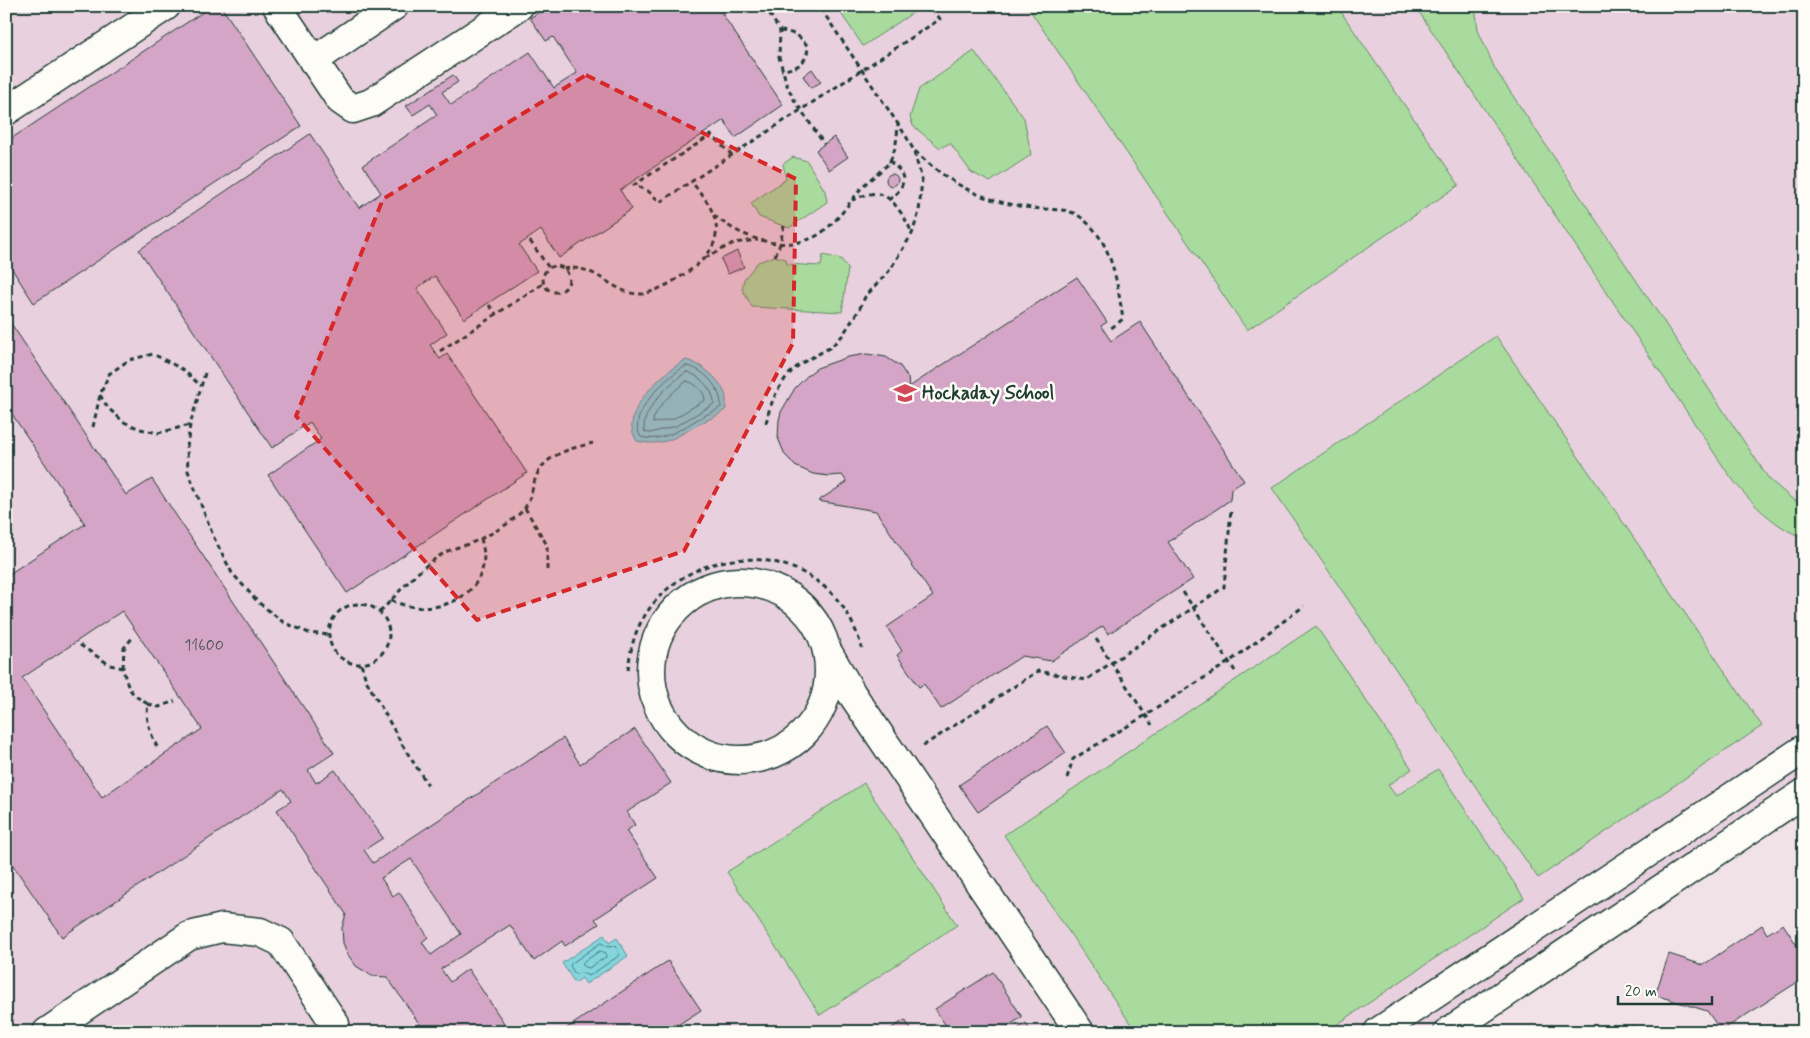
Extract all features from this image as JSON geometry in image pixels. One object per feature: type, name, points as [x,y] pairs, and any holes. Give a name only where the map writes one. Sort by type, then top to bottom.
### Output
[{"type":"lane","points":[[6,111],[166,6]]},
{"type":"lane","points":[[277,6],[340,100],[353,109],[371,103],[519,6]]},
{"type":"lane","points":[[313,61],[394,6]]},
{"type":"lane","points":[[828,653],[829,679],[823,704],[810,727],[790,744],[767,756],[741,760],[715,756],[692,746],[676,733],[667,722],[655,698],[651,677],[652,657],[658,637],[664,625],[682,604],[698,592],[718,584],[738,581],[759,583],[783,592],[804,608],[819,628],[828,653],[852,694],[1080,1032]]},
{"type":"lane","points":[[1378,1032],[1804,749]]},
{"type":"lane","points":[[1448,1032],[1804,793]]},
{"type":"lane","points":[[47,1032],[189,936],[222,928],[260,932],[281,942],[335,1024],[336,1032]]},
{"type":"path","points":[[765,6],[780,31],[779,57],[781,70],[787,85],[824,144]]},
{"type":"path","points":[[766,423],[777,391],[787,376],[800,364],[831,347],[842,336],[865,297],[894,264],[912,234],[920,212],[922,179],[913,149],[819,6]]},
{"type":"path","points":[[732,155],[711,135],[634,185],[648,191],[660,202],[802,110],[940,19],[931,6]]},
{"type":"path","points":[[780,31],[798,35],[808,47],[807,55],[802,62],[790,69],[781,70]]},
{"type":"path","points":[[714,215],[732,229],[761,240],[780,244],[806,241],[821,233],[842,213],[864,184],[889,161],[896,146],[898,124]]},
{"type":"path","points":[[913,149],[941,175],[971,192],[1032,208],[1060,209],[1082,218],[1104,244],[1113,265],[1123,319],[1110,329]]},
{"type":"path","points":[[889,161],[901,170],[904,179],[898,193],[890,199]]},
{"type":"path","points":[[691,182],[700,192],[714,215],[717,224],[716,235],[705,258]]},
{"type":"path","points":[[851,201],[870,194],[886,196],[908,223],[912,234]]},
{"type":"path","points":[[775,256],[784,226]]},
{"type":"path","points":[[564,269],[572,267],[584,269],[620,289],[633,294],[643,294],[671,283],[705,258],[734,243],[761,240]]},
{"type":"path","points":[[530,241],[549,268]]},
{"type":"path","points":[[556,266],[564,269],[569,280],[565,288],[549,290],[544,283],[544,275],[549,268],[556,266]]},
{"type":"path","points":[[440,351],[544,283]]},
{"type":"path","points":[[489,305],[496,314]]},
{"type":"path","points":[[93,427],[100,395],[110,374],[129,360],[153,354],[182,369],[201,386]]},
{"type":"path","points":[[205,373],[190,425],[187,447],[188,471],[214,538],[232,573],[258,602],[283,622],[309,633],[329,634]]},
{"type":"path","points":[[100,395],[108,408],[124,422],[140,429],[158,433],[190,425]]},
{"type":"path","points":[[380,612],[411,578],[429,563],[448,551],[481,539],[510,521],[525,508],[537,475],[550,458],[573,448],[593,443]]},
{"type":"path","points":[[525,508],[547,545],[547,574]]},
{"type":"path","points":[[922,747],[1038,671],[1086,680],[1224,587],[1230,510]]},
{"type":"path","points":[[391,600],[404,606],[428,608],[445,605],[461,599],[478,579],[483,564],[485,550],[481,539]]},
{"type":"path","points":[[628,670],[632,646],[641,623],[654,602],[671,585],[692,572],[715,563],[738,558],[763,559],[786,565],[809,575],[828,590],[844,608],[856,630],[864,652]]},
{"type":"path","points":[[1183,592],[1235,671]]},
{"type":"path","points":[[361,604],[372,606],[380,612],[386,620],[389,640],[379,656],[361,664],[352,663],[335,653],[330,644],[329,634],[335,616],[342,609],[361,604]]},
{"type":"path","points":[[1067,778],[1073,759],[1229,662],[1304,606]]},
{"type":"path","points":[[133,637],[124,648],[123,668],[128,688],[135,696],[159,708],[175,701]]},
{"type":"path","points":[[1096,639],[1152,725]]},
{"type":"path","points":[[80,645],[110,665],[123,668]]},
{"type":"path","points":[[361,664],[366,680],[402,746],[428,784]]},
{"type":"path","points":[[148,704],[148,723],[158,749]]},
{"type":"highlighted area","points":[[586,75],[796,179],[793,343],[684,551],[477,620],[296,416],[383,199]]},
{"type":"shaded area","name":"Hockaday School","points":[[6,6],[1804,6],[1804,781],[1423,1032],[6,1032]]},
{"type":"green space","points":[[836,6],[923,6],[863,46]]},
{"type":"green space","points":[[1027,6],[1337,6],[1459,185],[1247,330]]},
{"type":"green space","points":[[1415,6],[1475,6],[1478,30],[1495,69],[1769,479],[1791,498],[1804,506],[1804,538],[1792,533],[1761,511],[1727,472]]},
{"type":"green space","points":[[974,51],[1024,118],[1031,155],[990,182],[971,172],[950,143],[940,148],[913,126],[910,117],[919,89]]},
{"type":"green space","points":[[793,157],[807,161],[825,191],[827,202],[789,228],[759,217],[751,203],[786,179],[783,164]]},
{"type":"green space","points":[[823,255],[841,259],[848,269],[842,312],[752,307],[742,289],[744,279],[758,262],[775,256],[786,259],[787,264],[821,266]]},
{"type":"green space","points":[[1496,336],[1762,726],[1538,878],[1272,488]]},
{"type":"green space","points":[[1316,626],[1412,769],[1388,785],[1396,796],[1438,769],[1524,898],[1326,1032],[1136,1032],[1004,835]]},
{"type":"green space","points":[[864,783],[957,925],[820,1015],[727,872]]},
{"type":"water","points":[[686,360],[705,369],[716,379],[726,397],[726,409],[717,416],[670,440],[655,443],[637,441],[632,426],[638,404],[652,386],[669,371]]},
{"type":"water","points":[[604,935],[609,943],[617,938],[628,956],[586,984],[582,978],[575,983],[562,963]]},
{"type":"building","points":[[212,6],[221,6],[301,126],[34,303],[6,260],[6,142]]},
{"type":"building","points":[[548,6],[717,6],[783,105],[735,138],[724,120],[620,190],[632,209],[559,258],[541,230],[519,245],[537,271],[464,319],[435,276],[417,288],[447,333],[430,345],[440,359],[447,354],[527,473],[347,593],[268,475],[321,439],[310,422],[272,448],[139,250],[310,134],[359,208],[381,193],[363,165],[437,115],[430,104],[413,115],[406,106],[453,75],[458,82],[442,92],[451,105],[530,52],[554,88],[577,73],[553,37],[546,41],[530,18]]},
{"type":"building","points":[[812,69],[821,82],[811,88],[803,76]]},
{"type":"building","points":[[834,137],[848,157],[829,170],[816,150]]},
{"type":"building","points":[[890,174],[894,174],[898,180],[894,186],[890,186],[886,182],[886,178]]},
{"type":"building","points":[[737,251],[744,267],[728,274],[721,259]]},
{"type":"building","points":[[1077,277],[1107,322],[1101,326],[1111,341],[1140,322],[1244,481],[1231,489],[1230,500],[1168,542],[1193,579],[1108,634],[1103,626],[1051,661],[1022,656],[941,709],[924,684],[919,687],[897,655],[902,651],[887,627],[933,596],[876,511],[818,501],[847,482],[842,475],[813,474],[795,466],[785,455],[778,438],[781,412],[795,388],[809,374],[817,368],[848,357],[867,354],[886,357],[900,366],[908,378],[909,387]]},
{"type":"building","points":[[6,316],[126,495],[152,479],[334,753],[308,770],[316,783],[335,770],[383,838],[364,850],[373,863],[563,738],[580,764],[635,729],[671,783],[627,812],[635,825],[626,831],[658,878],[595,919],[599,924],[565,946],[562,941],[534,961],[510,925],[441,969],[450,982],[468,969],[510,1032],[425,1032],[387,977],[372,976],[356,966],[348,955],[343,943],[342,928],[346,914],[277,810],[291,801],[283,789],[62,937],[6,855],[6,576],[85,524],[6,405]],"holes":[[[122,611],[202,729],[102,797],[22,678]],[[411,859],[461,934],[431,955],[422,942],[428,937],[399,892],[393,896],[381,878]]]},
{"type":"building","points":[[1047,726],[1066,753],[978,812],[959,785]]},
{"type":"building","points":[[1783,924],[1804,956],[1804,978],[1721,1031],[1707,1011],[1655,995],[1669,954],[1703,965],[1762,925],[1767,934]]},
{"type":"building","points":[[668,961],[701,1010],[667,1032],[561,1032]]},
{"type":"building","points":[[993,972],[1022,1017],[999,1032],[950,1032],[935,1009]]},
{"type":"building","points":[[905,1020],[913,1032],[885,1032]]},
{"type":"building","points":[[1026,1023],[1031,1032],[1013,1032]]},
{"type":"building","points":[[1633,1025],[1637,1032],[1623,1032]]},
{"type":"place","name":"Hockaday School","points":[[905,393]]}]
